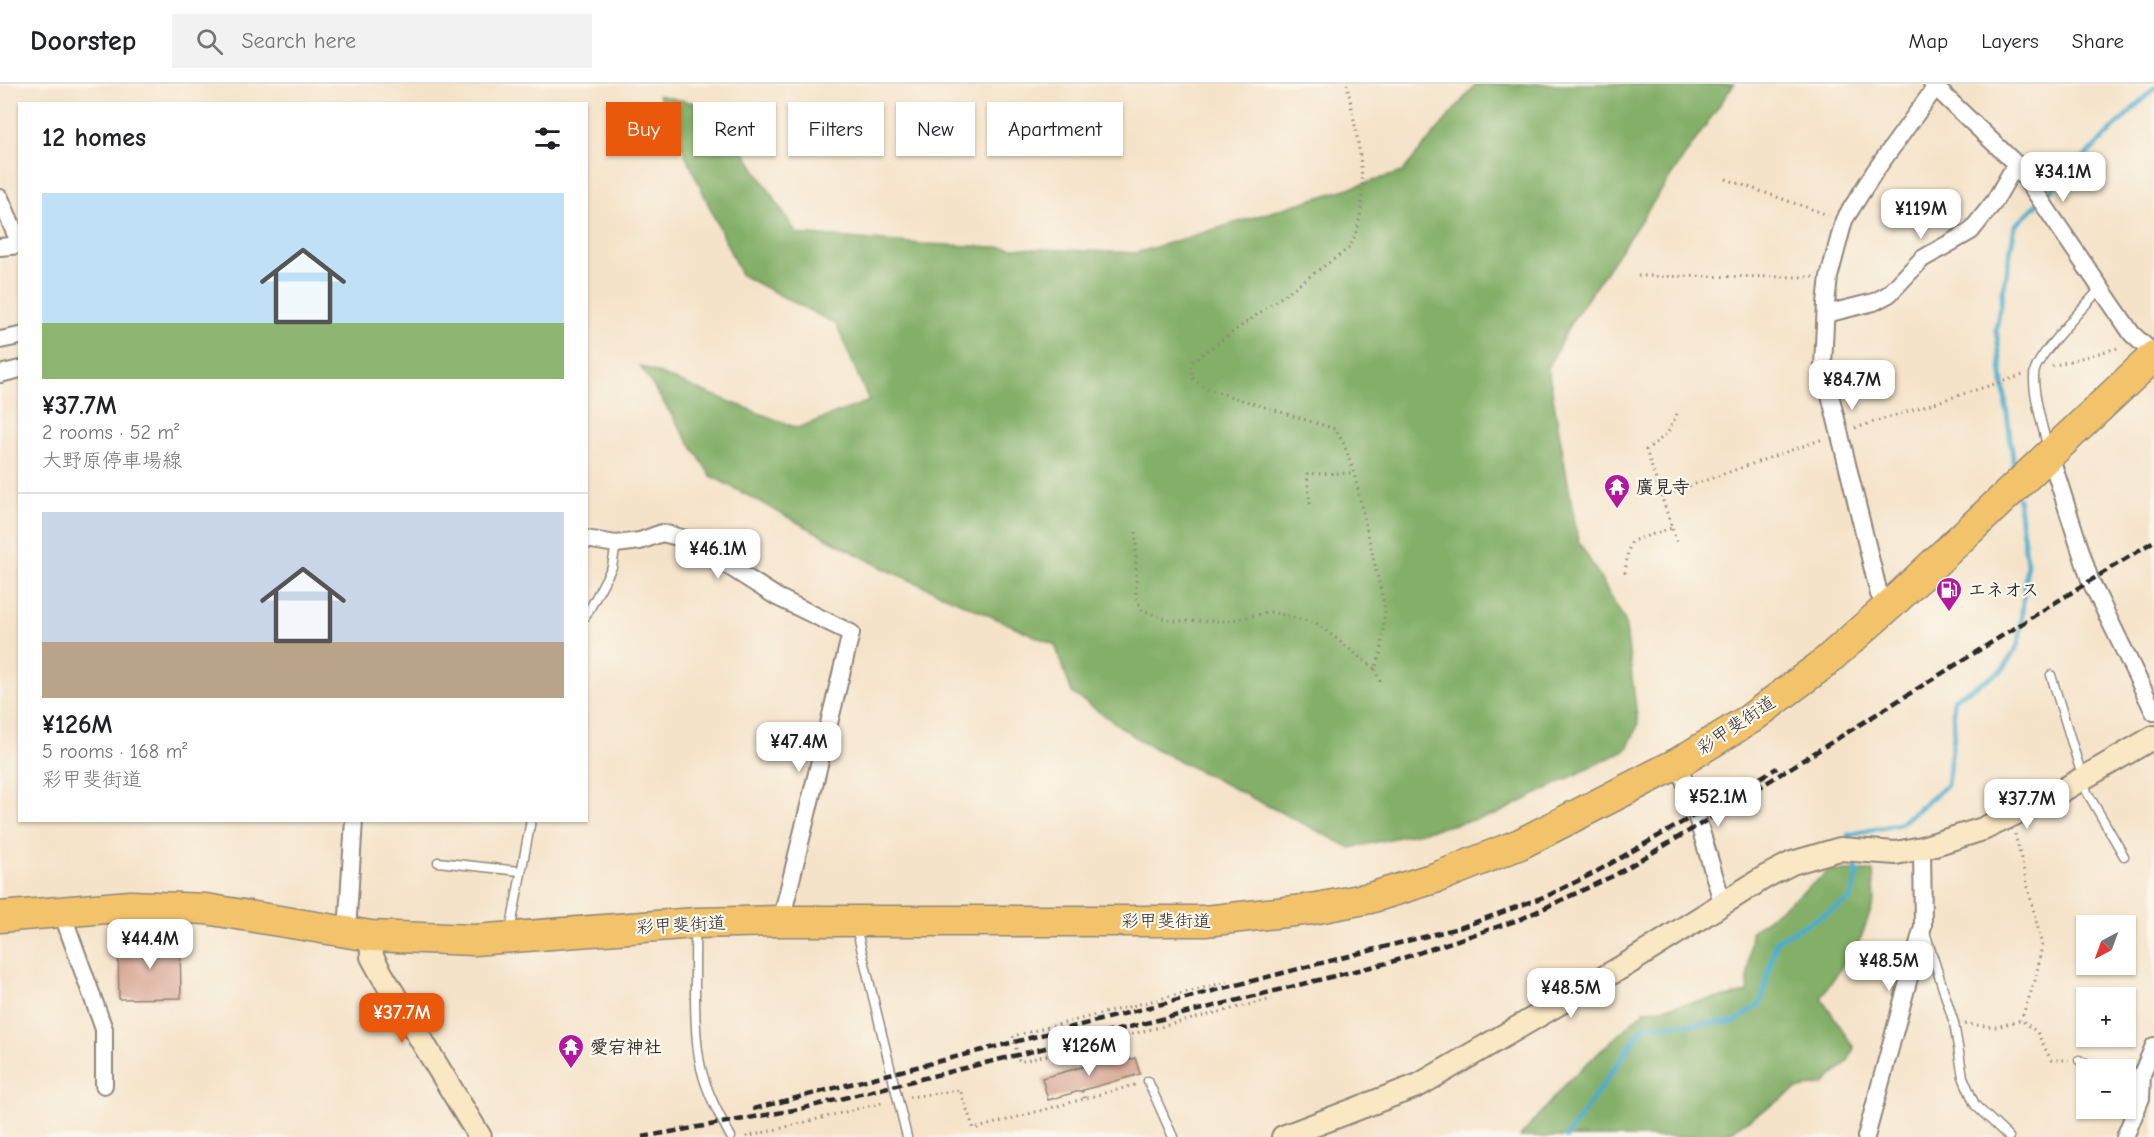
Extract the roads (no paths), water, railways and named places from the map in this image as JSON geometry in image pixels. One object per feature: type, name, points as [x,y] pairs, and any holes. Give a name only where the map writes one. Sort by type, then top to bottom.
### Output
[{"type":"highway","name":"彩甲斐街道","points":[[0,917],[62,914],[130,906],[206,909],[359,934],[474,940],[695,923],[1205,921],[1312,909],[1370,898],[1438,877],[1520,844],[1678,763],[1750,719],[1822,665],[1890,604],[2050,455],[2149,351]]},
{"type":"street","points":[[1890,604],[1879,594],[1823,366],[1826,314],[1830,277],[1844,220],[1933,86],[2000,146],[2016,164],[2100,289],[2149,351]]},
{"type":"street","points":[[1826,314],[1874,302],[1889,294],[1922,259],[1971,231],[1994,202],[2016,164]]},
{"type":"street","points":[[0,198],[18,240]]},
{"type":"street","points":[[0,247],[18,245]]},
{"type":"street","points":[[0,340],[18,336]]},
{"type":"street","points":[[0,374],[18,370]]},
{"type":"street","points":[[2050,455],[2090,580],[2154,712]]},
{"type":"street","points":[[588,539],[616,544],[640,541],[662,533],[686,539],[777,597],[851,633],[781,921]]},
{"type":"street","points":[[1283,1137],[1419,1085],[1792,863],[1840,849],[1878,853],[1922,848],[1983,829],[2085,778],[2154,737]]},
{"type":"street","points":[[1678,763],[1723,905]]},
{"type":"street","points":[[354,822],[359,934],[480,1137]]},
{"type":"street","points":[[1866,1137],[1923,926],[1922,848]]},
{"type":"street","points":[[62,914],[104,1029],[104,1086]]},
{"type":"street","points":[[2125,1137],[2147,1100],[2142,1074],[2154,1046]]},
{"type":"lane","points":[[2050,455],[2039,413],[2035,371],[2057,338],[2100,289]]},
{"type":"lane","points":[[588,612],[612,567],[616,544]]},
{"type":"lane","points":[[2051,675],[2085,778],[2087,792],[2124,856]]},
{"type":"lane","points":[[509,938],[531,822]]},
{"type":"lane","points":[[438,862],[520,871]]},
{"type":"lane","points":[[855,921],[907,1137]]},
{"type":"lane","points":[[695,923],[696,1008],[701,1067],[712,1101],[731,1137]]},
{"type":"lane","points":[[1923,926],[1954,1023],[1963,1077],[1975,1105],[2008,1137]]},
{"type":"lane","points":[[1148,1081],[1173,1137]]},
{"type":"waterway","points":[[2015,474],[1996,329],[2015,226],[2154,88]]},
{"type":"waterway","points":[[1850,844],[1849,835],[1900,824],[1947,785],[1954,735],[1953,699],[2003,670],[2019,643],[2027,563],[2018,498]]},
{"type":"waterway","points":[[1566,1137],[1644,1026],[1735,1022],[1761,1003],[1776,941],[1850,900],[1858,873],[1851,857]]},
{"type":"railway","points":[[642,1137],[800,1109],[1391,962],[1521,919],[1615,875],[1699,825],[2154,541]]},
{"type":"railway","points":[[753,1109],[1462,927],[1549,895],[1594,873],[1777,768]]},
{"type":"place","name":"廣見寺","points":[[1617,510]]},
{"type":"place","name":"エネオス","points":[[1949,613]]},
{"type":"place","name":"愛宕神社","points":[[571,1070]]}]
